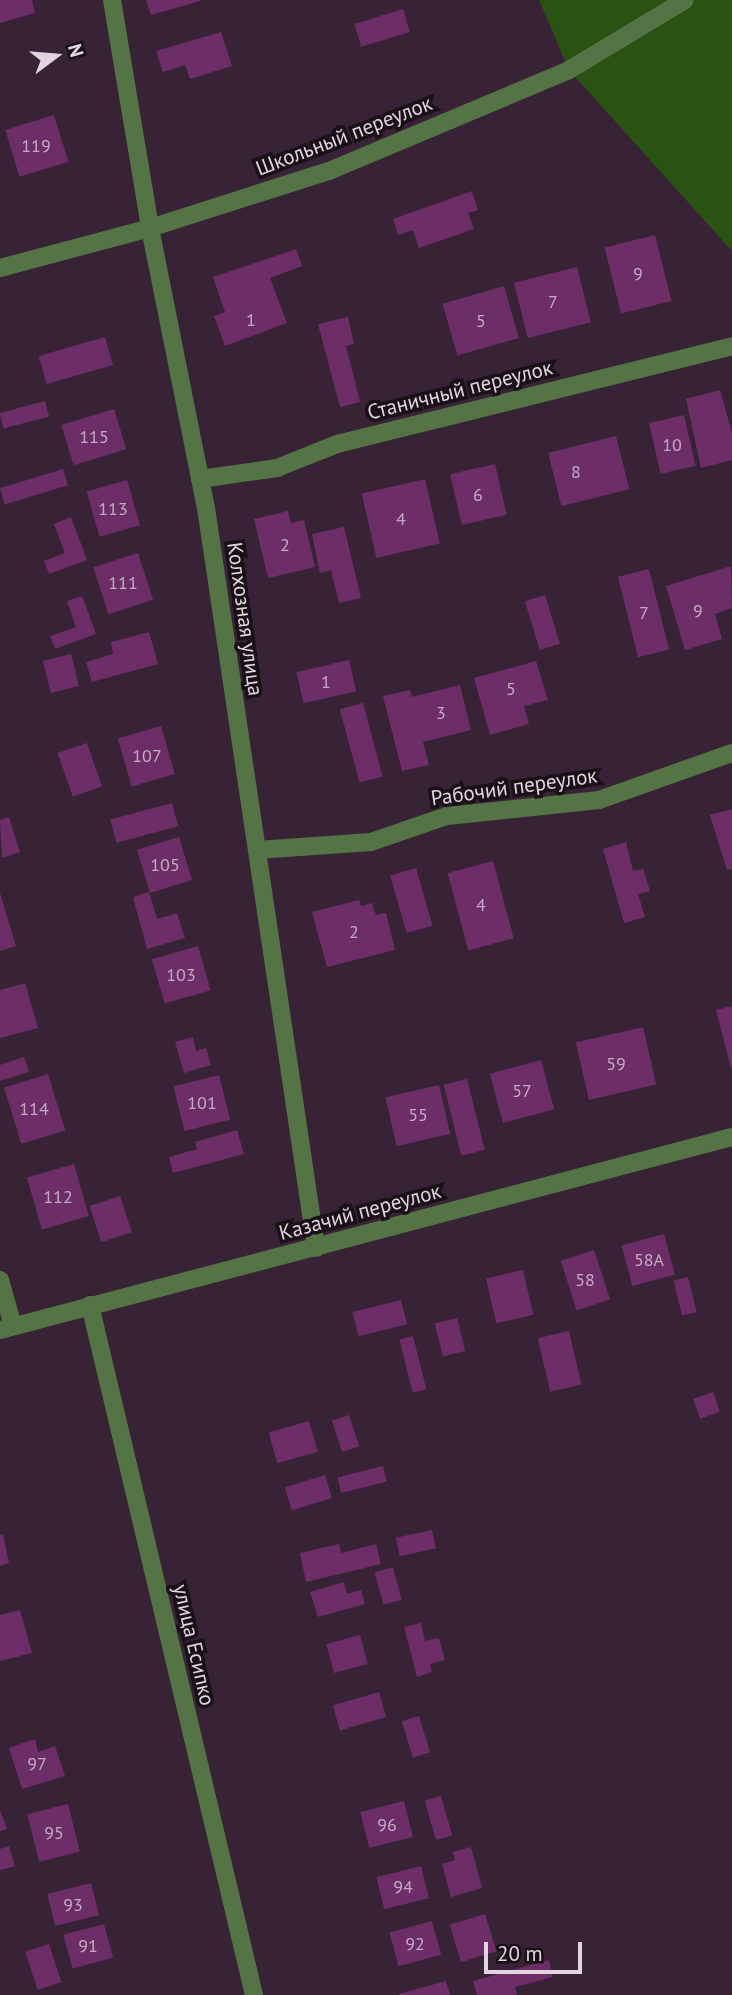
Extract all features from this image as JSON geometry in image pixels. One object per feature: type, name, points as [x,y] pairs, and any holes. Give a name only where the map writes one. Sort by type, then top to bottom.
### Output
[{"type":"street","name":"Колхозная улица","points":[[112,0],[150,228],[200,478],[316,1248]]},
{"type":"street","name":"Школьный переулок","points":[[0,268],[150,228],[328,171],[569,70],[685,0]]},
{"type":"street","name":"Станичный переулок","points":[[200,478],[277,468],[337,444],[732,346]]},
{"type":"street","name":"Рабочий переулок","points":[[257,850],[371,842],[447,816],[599,800],[732,753]]},
{"type":"street","name":"Казачий переулок","points":[[7,1328],[732,1138]]},
{"type":"street","points":[[0,1280],[7,1328]]},
{"type":"street","name":"улица Есипко","points":[[90,1305],[254,1995]]},
{"type":"green space","points":[[539,0],[732,0],[732,251],[569,70]]},
{"type":"building","points":[[0,0],[32,0],[35,13],[0,23]]},
{"type":"building","points":[[146,0],[200,0],[200,1],[151,15]]},
{"type":"building","points":[[403,9],[410,32],[361,47],[354,24]]},
{"type":"building","points":[[221,32],[232,66],[190,79],[185,65],[163,72],[156,51]]},
{"type":"building","points":[[54,115],[68,162],[20,177],[5,130]]},
{"type":"building","points":[[472,191],[478,210],[468,213],[474,229],[419,248],[413,230],[398,235],[393,219]]},
{"type":"building","points":[[655,235],[671,301],[621,314],[605,248]]},
{"type":"building","points":[[296,249],[302,266],[270,278],[287,323],[225,346],[214,316],[225,312],[213,277]]},
{"type":"building","points":[[577,267],[591,322],[528,338],[514,283]]},
{"type":"building","points":[[504,286],[519,338],[457,356],[442,304]]},
{"type":"building","points":[[348,317],[354,344],[346,346],[360,402],[340,407],[318,324]]},
{"type":"building","points":[[105,337],[113,365],[47,384],[39,356]]},
{"type":"building","points":[[720,390],[732,433],[732,460],[701,468],[686,399]]},
{"type":"building","points":[[45,401],[49,416],[4,429],[0,413]]},
{"type":"building","points":[[114,409],[126,449],[74,465],[61,425]]},
{"type":"building","points":[[684,415],[696,466],[661,474],[649,423]]},
{"type":"building","points":[[616,436],[629,489],[561,506],[548,453]]},
{"type":"building","points":[[495,464],[507,515],[462,525],[450,474]]},
{"type":"building","points":[[63,469],[68,485],[5,505],[0,488]]},
{"type":"building","points":[[425,479],[440,543],[377,558],[362,494]]},
{"type":"building","points":[[127,480],[140,525],[100,537],[87,492]]},
{"type":"building","points":[[288,511],[291,523],[304,520],[315,567],[268,578],[254,519]]},
{"type":"building","points":[[71,517],[87,560],[49,574],[44,561],[65,553],[54,524]]},
{"type":"building","points":[[344,527],[361,598],[339,603],[331,570],[320,573],[312,534]]},
{"type":"building","points":[[138,553],[153,600],[108,614],[93,568]]},
{"type":"building","points":[[731,566],[732,608],[715,614],[722,639],[685,650],[666,586]]},
{"type":"building","points":[[649,569],[669,650],[638,657],[618,577]]},
{"type":"building","points":[[545,595],[560,644],[540,650],[525,601]]},
{"type":"building","points":[[82,596],[96,634],[55,649],[50,636],[76,627],[67,601]]},
{"type":"building","points":[[149,632],[158,664],[92,682],[86,662],[113,654],[111,642]]},
{"type":"building","points":[[71,654],[79,686],[51,693],[43,661]]},
{"type":"building","points":[[349,660],[356,691],[304,703],[296,672]]},
{"type":"building","points":[[536,661],[548,700],[524,706],[529,724],[490,735],[474,678]]},
{"type":"building","points":[[460,685],[471,730],[423,742],[429,765],[402,771],[383,696],[410,690],[412,697]]},
{"type":"building","points":[[363,703],[383,776],[359,783],[340,709]]},
{"type":"building","points":[[161,726],[175,774],[132,786],[118,738]]},
{"type":"building","points":[[87,743],[102,786],[73,797],[58,753]]},
{"type":"building","points":[[172,803],[178,826],[116,843],[110,820]]},
{"type":"building","points":[[732,809],[732,869],[727,870],[710,815]]},
{"type":"building","points":[[9,817],[20,852],[2,858],[0,820]]},
{"type":"building","points":[[179,837],[192,880],[150,893],[137,850]]},
{"type":"building","points":[[626,842],[633,871],[643,869],[650,891],[638,894],[645,917],[624,923],[603,849]]},
{"type":"building","points":[[493,861],[514,938],[468,950],[448,873]]},
{"type":"building","points":[[416,868],[433,926],[407,933],[390,875]]},
{"type":"building","points":[[149,892],[157,919],[177,913],[185,938],[147,949],[133,897]]},
{"type":"building","points":[[0,893],[16,946],[0,951]]},
{"type":"building","points":[[359,900],[361,906],[372,903],[376,915],[386,913],[395,950],[327,967],[312,912]]},
{"type":"building","points":[[198,946],[211,990],[165,1003],[152,959]]},
{"type":"building","points":[[25,983],[38,1028],[0,1038],[0,990]]},
{"type":"building","points":[[732,1006],[732,1068],[731,1068],[716,1010]]},
{"type":"building","points":[[643,1027],[656,1084],[589,1100],[576,1043]]},
{"type":"building","points":[[193,1037],[196,1051],[206,1048],[211,1065],[184,1073],[175,1042]]},
{"type":"building","points":[[24,1057],[29,1072],[0,1081],[0,1065]]},
{"type":"building","points":[[541,1060],[554,1109],[503,1123],[490,1074]]},
{"type":"building","points":[[48,1074],[65,1130],[21,1144],[4,1087]]},
{"type":"building","points":[[219,1075],[230,1120],[185,1131],[173,1086]]},
{"type":"building","points":[[467,1079],[485,1150],[461,1156],[444,1085]]},
{"type":"building","points":[[439,1085],[450,1134],[397,1146],[385,1097]]},
{"type":"building","points":[[237,1130],[244,1154],[173,1173],[169,1157],[197,1149],[195,1142]]},
{"type":"building","points":[[74,1164],[89,1216],[42,1229],[27,1178]]},
{"type":"building","points":[[120,1196],[132,1232],[101,1242],[90,1206]]},
{"type":"building","points":[[664,1234],[675,1275],[632,1286],[621,1245]]},
{"type":"building","points":[[594,1250],[610,1299],[577,1310],[561,1261]]},
{"type":"building","points":[[523,1270],[533,1315],[496,1323],[486,1279]]},
{"type":"building","points":[[688,1277],[697,1312],[682,1316],[673,1281]]},
{"type":"building","points":[[401,1300],[407,1324],[359,1336],[352,1312]]},
{"type":"building","points":[[457,1318],[465,1351],[443,1357],[435,1324]]},
{"type":"building","points":[[569,1331],[581,1385],[550,1392],[538,1338]]},
{"type":"building","points":[[413,1336],[426,1389],[413,1393],[399,1339]]},
{"type":"building","points":[[713,1392],[720,1412],[700,1419],[693,1399]]},
{"type":"building","points":[[349,1415],[359,1446],[342,1452],[332,1421]]},
{"type":"building","points":[[309,1421],[318,1452],[277,1463],[269,1433]]},
{"type":"building","points":[[383,1466],[387,1482],[341,1493],[337,1477]]},
{"type":"building","points":[[325,1475],[332,1498],[292,1510],[285,1487]]},
{"type":"building","points":[[432,1530],[436,1549],[400,1556],[396,1538]]},
{"type":"building","points":[[3,1534],[9,1563],[0,1566],[0,1535]]},
{"type":"building","points":[[339,1544],[341,1553],[376,1544],[381,1564],[306,1582],[300,1553]]},
{"type":"building","points":[[393,1567],[402,1600],[383,1605],[375,1572]]},
{"type":"building","points":[[344,1582],[347,1594],[361,1590],[365,1604],[318,1617],[310,1592]]},
{"type":"building","points":[[20,1610],[32,1653],[0,1661],[0,1615]]},
{"type":"building","points":[[421,1623],[425,1641],[439,1638],[445,1660],[430,1664],[432,1672],[417,1677],[404,1627]]},
{"type":"building","points":[[360,1635],[368,1664],[334,1673],[326,1644]]},
{"type":"building","points":[[379,1692],[386,1717],[340,1730],[333,1705]]},
{"type":"building","points":[[419,1716],[430,1752],[413,1758],[402,1721]]},
{"type":"building","points":[[35,1739],[38,1752],[55,1746],[65,1776],[22,1789],[9,1748]]},
{"type":"building","points":[[441,1796],[452,1835],[436,1840],[425,1801]]},
{"type":"building","points":[[404,1801],[413,1837],[369,1848],[360,1812]]},
{"type":"building","points":[[68,1804],[80,1852],[39,1862],[27,1814]]},
{"type":"building","points":[[0,1810],[7,1829],[0,1831]]},
{"type":"building","points":[[9,1846],[15,1866],[0,1870],[0,1849]]},
{"type":"building","points":[[471,1847],[482,1888],[451,1897],[442,1864],[455,1860],[453,1852]]},
{"type":"building","points":[[421,1866],[429,1898],[384,1909],[376,1877]]},
{"type":"building","points":[[91,1883],[99,1915],[55,1926],[47,1894]]},
{"type":"building","points":[[485,1914],[496,1951],[461,1962],[450,1925]]},
{"type":"building","points":[[432,1921],[441,1955],[399,1966],[389,1932]]},
{"type":"building","points":[[104,1924],[113,1958],[72,1969],[63,1935]]},
{"type":"building","points":[[49,1944],[61,1982],[38,1990],[25,1952]]},
{"type":"building","points":[[549,1960],[553,1977],[515,1987],[517,1995],[477,1995],[473,1981]]},
{"type":"building","points":[[446,1981],[450,1995],[399,1995],[399,1994]]}]
